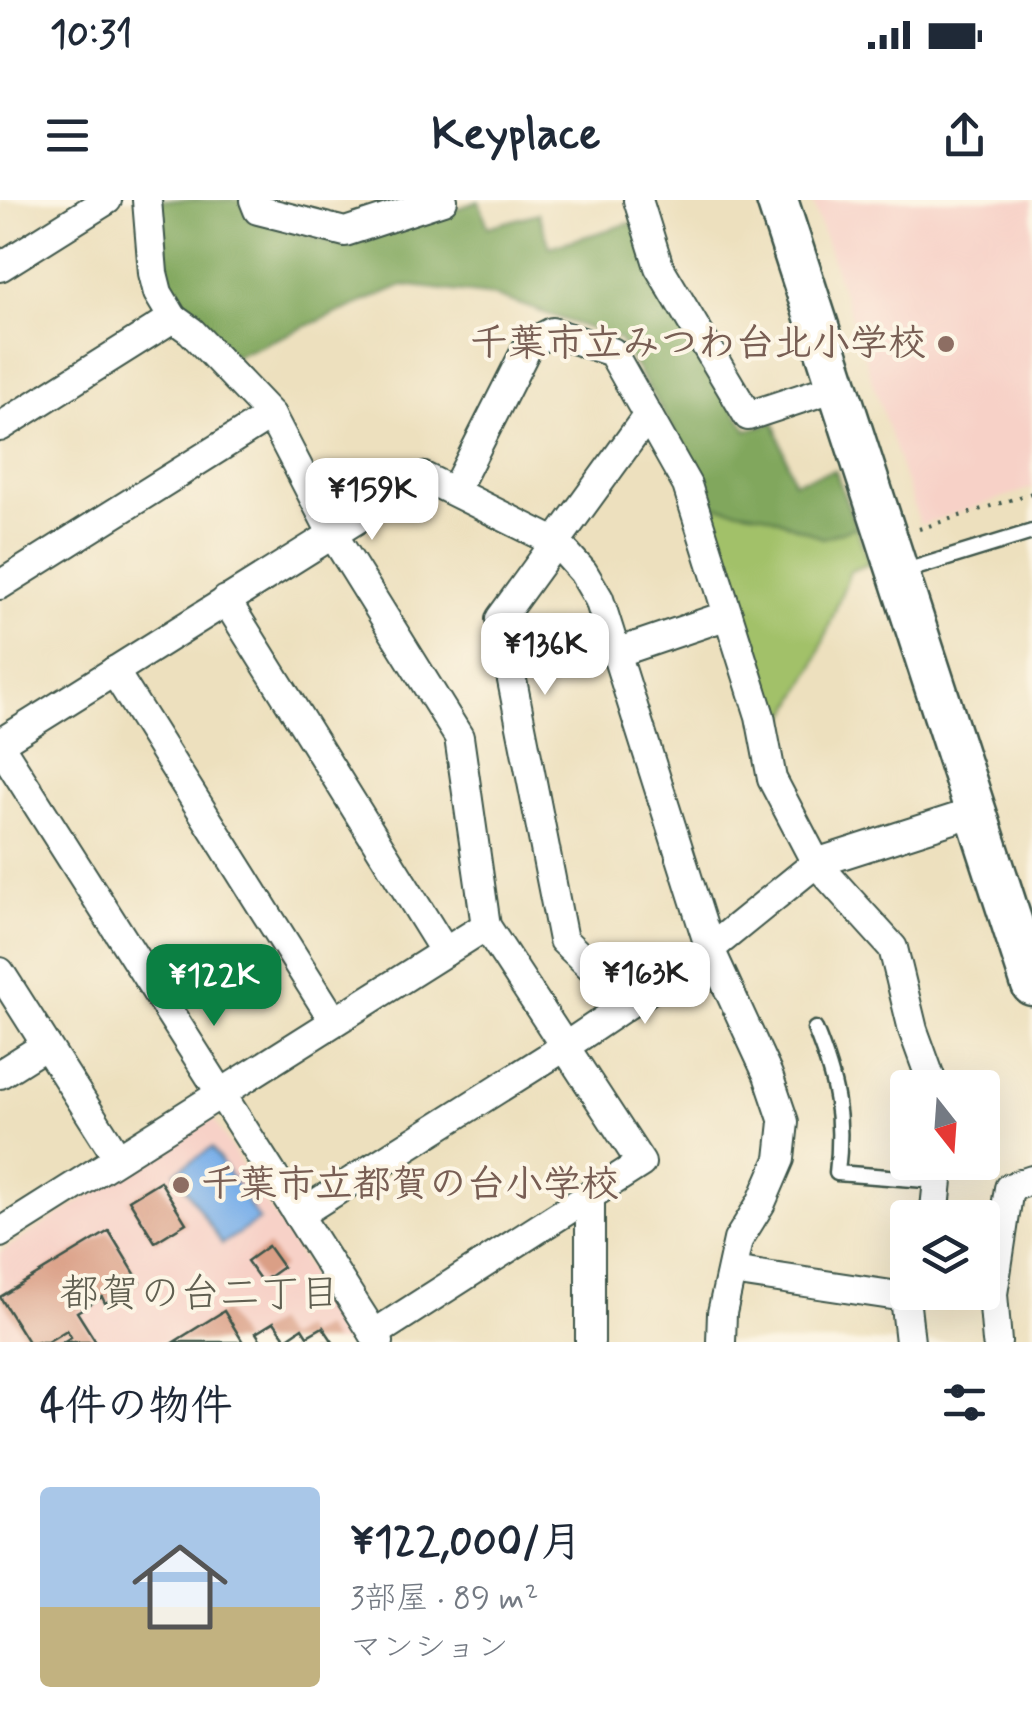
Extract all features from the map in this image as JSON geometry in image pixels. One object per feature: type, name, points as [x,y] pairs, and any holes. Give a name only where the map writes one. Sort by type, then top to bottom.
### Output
[{"type":"street","points":[[0,267],[107,200]]},
{"type":"street","points":[[148,200],[158,293],[173,318],[271,415],[332,533],[459,738],[486,926],[641,1162],[377,1338],[0,744],[226,600],[332,533],[424,476],[557,543],[584,572],[600,599],[710,949],[768,1075],[784,1122],[780,1159],[761,1203],[738,1240],[722,1313],[722,1342]]},
{"type":"street","points":[[254,200],[258,210],[345,232],[443,200]]},
{"type":"street","points":[[638,200],[659,267],[748,416],[836,388]]},
{"type":"street","points":[[777,200],[1032,985]]},
{"type":"street","points":[[0,426],[173,318]]},
{"type":"street","points":[[455,490],[529,344],[552,332],[612,352],[688,485],[760,716],[772,779],[816,863],[893,948],[913,1030],[927,1070]]},
{"type":"street","points":[[0,585],[271,415]]},
{"type":"street","points":[[629,1003],[563,940],[500,618],[648,415]]},
{"type":"street","points":[[226,600],[445,952]]},
{"type":"street","points":[[616,653],[728,615]]},
{"type":"street","points":[[114,671],[334,1021]]},
{"type":"street","points":[[298,1215],[566,1046],[710,949],[816,863],[975,812]]},
{"type":"street","points":[[0,1232],[486,926]]},
{"type":"street","points":[[0,972],[118,1158]]},
{"type":"street","points":[[0,1074],[46,1045]]},
{"type":"street","points":[[998,1342],[993,1294],[1010,1188],[1032,1180]]},
{"type":"street","points":[[590,1195],[590,1342]]},
{"type":"street","points":[[732,1270],[890,1292]]},
{"type":"street","points":[[909,1310],[910,1342]]},
{"type":"lane","points":[[892,557],[1032,532]]},
{"type":"lane","points":[[814,1029],[839,1100],[842,1134],[838,1173],[890,1172]]},
{"type":"path","points":[[892,557],[1032,493]]},
{"type":"shaded area","name":"千葉市立みつわ台北小学校","points":[[812,200],[1032,200],[1032,488],[920,525]]},
{"type":"shaded area","name":"千葉市立都賀の台小学校","points":[[213,1118],[354,1342],[0,1342],[0,1252]]},
{"type":"green space","points":[[159,200],[242,200],[249,219],[346,246],[479,201],[488,227],[538,213],[550,247],[634,222],[650,272],[747,430],[774,422],[794,482],[835,470],[856,527],[823,538],[764,514],[709,505],[688,454],[619,339],[496,296],[403,285],[234,357],[169,290]]},
{"type":"green space","points":[[709,505],[764,514],[822,538],[856,527],[869,564],[850,571],[814,666],[780,729]]},
{"type":"water","points":[[212,1148],[259,1220],[222,1244],[175,1172]]},
{"type":"building","points":[[160,1181],[186,1223],[155,1242],[129,1200]]},
{"type":"building","points":[[109,1231],[140,1282],[105,1303],[102,1297],[77,1312],[96,1342],[63,1342],[71,1337],[67,1330],[47,1342],[28,1342],[0,1297]]},
{"type":"building","points":[[268,1246],[283,1267],[262,1282],[247,1261]]},
{"type":"building","points":[[224,1311],[243,1342],[174,1342]]},
{"type":"building","points":[[274,1322],[286,1339],[302,1328],[307,1336],[323,1327],[333,1342],[262,1342],[256,1333]]},
{"type":"place","name":"千葉市立みつわ台北小学校","points":[[946,344]]},
{"type":"place","name":"千葉市立都賀の台小学校","points":[[181,1185]]},
{"type":"district","name":"都賀の台二丁目","points":[[200,1295]]}]
